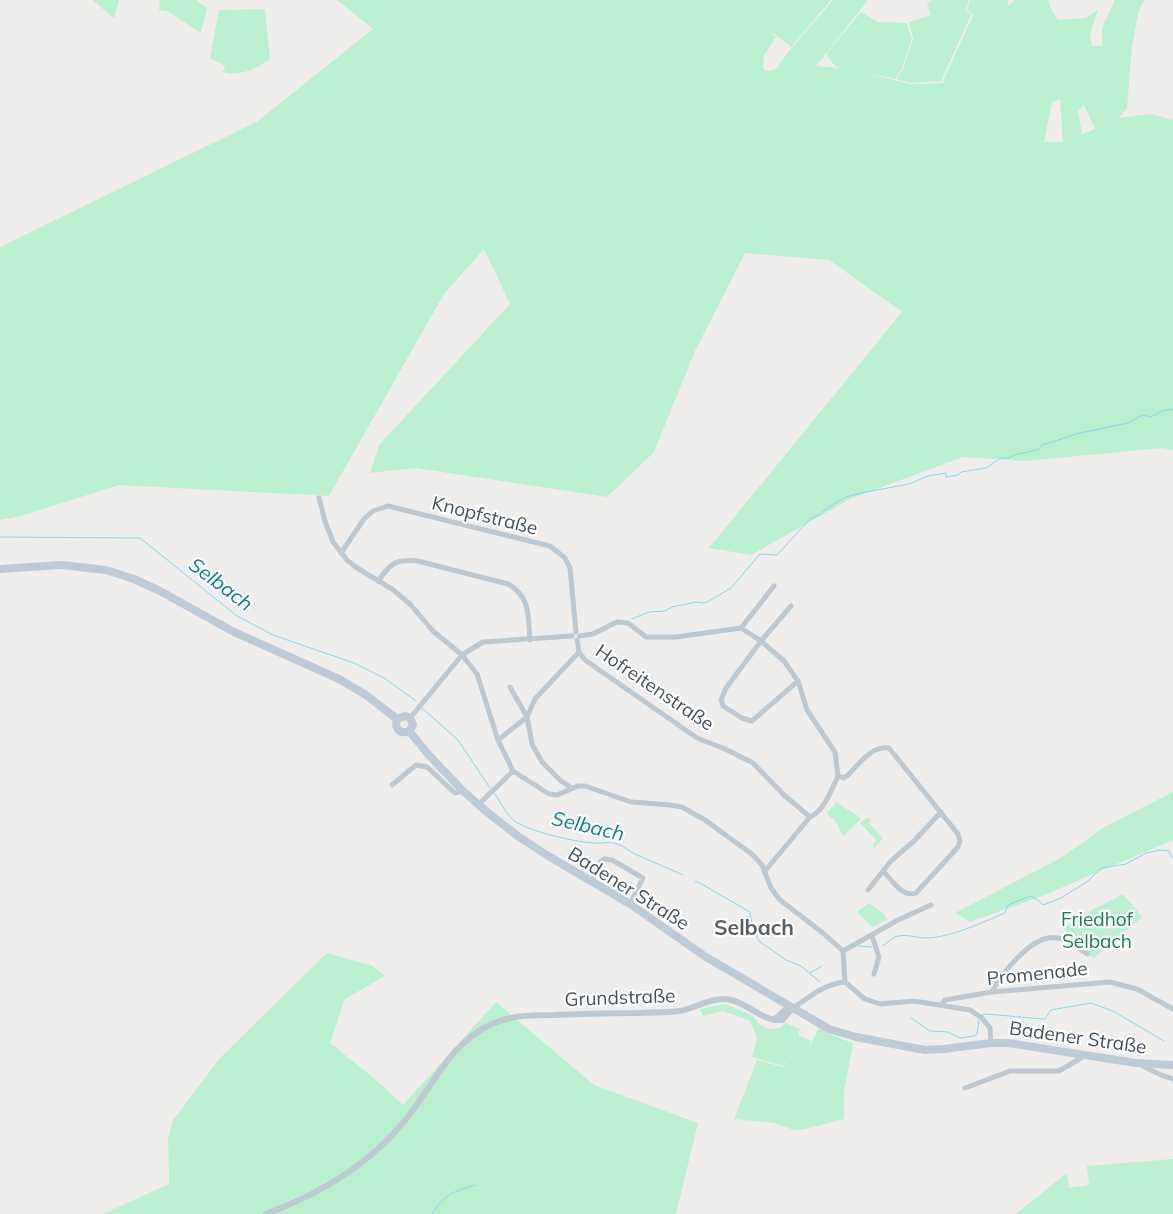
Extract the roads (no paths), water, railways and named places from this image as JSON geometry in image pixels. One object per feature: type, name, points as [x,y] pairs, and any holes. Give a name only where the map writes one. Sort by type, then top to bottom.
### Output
[{"type":"main road","points":[[0,569],[61,565],[106,570],[134,579],[160,591],[241,636],[340,680],[366,695],[397,720]]},
{"type":"main road","points":[[402,716],[410,718],[413,725],[409,732],[404,733],[398,730],[397,720],[402,716]]},
{"type":"main road","name":"Badener Straße","points":[[409,732],[478,805],[526,842],[630,904],[706,957],[829,1029],[856,1037],[925,1050],[944,1050],[991,1043],[1008,1043],[1136,1063],[1173,1065]]},
{"type":"street","points":[[319,498],[333,542],[341,553],[357,568],[392,589],[410,604],[433,631],[462,655],[477,674],[498,740],[513,772],[550,794],[557,795],[572,788],[585,786],[631,802],[682,807],[705,820],[753,855],[762,865],[771,888],[780,900],[843,951],[845,982],[865,998],[880,1004],[914,1001],[970,1010],[982,1018],[990,1028],[991,1043]]},
{"type":"street","name":"Knopfstraße","points":[[341,553],[364,519],[373,511],[388,506],[550,546],[565,558],[570,568],[576,636]]},
{"type":"street","points":[[378,581],[390,566],[404,560],[418,561],[508,584],[517,589],[523,595],[526,602],[530,640]]},
{"type":"street","points":[[741,628],[774,586]]},
{"type":"street","points":[[791,606],[761,641],[726,688],[721,700],[723,706],[742,718],[752,721],[798,682]]},
{"type":"street","points":[[410,718],[462,655],[470,648],[483,642],[593,634],[617,622],[628,623],[646,637],[676,637],[741,628],[761,641],[784,661],[798,682],[807,710],[835,752],[838,776],[831,791],[815,815],[810,817],[765,871]]},
{"type":"street","name":"Hofreitenstraße","points":[[576,636],[579,652],[585,660],[697,738],[725,749],[753,764],[785,796],[810,817]]},
{"type":"street","name":"Hofreitenstraße","points":[[498,740],[527,717],[535,699],[579,652]]},
{"type":"street","points":[[510,687],[527,717],[532,744],[542,762],[561,781],[572,788]]},
{"type":"street","points":[[838,776],[844,778],[874,750],[882,747],[889,748],[958,834],[958,847],[916,893],[912,895],[904,893],[884,872]]},
{"type":"street","points":[[392,785],[416,765],[421,764],[427,767],[455,793],[463,790]]},
{"type":"street","points":[[478,805],[513,772]]},
{"type":"street","points":[[868,890],[891,861],[914,841],[941,812]]},
{"type":"street","points":[[592,881],[601,861],[605,859],[612,860],[643,878],[630,904]]},
{"type":"street","points":[[843,951],[898,920],[931,905]]},
{"type":"street","points":[[872,936],[879,958],[874,974]]},
{"type":"street","points":[[992,992],[997,980],[1019,957],[1034,944],[1048,938],[1060,939],[1071,943],[1087,954]]},
{"type":"street","name":"Grundstraße","points":[[266,1214],[314,1194],[354,1168],[387,1140],[406,1118],[456,1048],[493,1023],[520,1016],[679,1011],[723,999],[743,1004],[765,1018],[774,1020],[784,1018],[793,1008],[822,988],[845,982]]},
{"type":"street","name":"Promenade","points":[[942,1004],[945,1000],[992,992],[1110,982],[1137,989],[1173,1009]]},
{"type":"street","points":[[965,1088],[1010,1071],[1059,1071],[1086,1055]]},
{"type":"street","points":[[1136,1063],[1173,1079]]},
{"type":"waterway","points":[[632,619],[649,612],[665,611],[672,607],[709,601],[731,588],[760,554],[777,555],[810,519],[846,497],[909,484],[928,476],[946,473],[946,477],[958,475],[961,472],[986,468],[1001,458],[1009,458],[1017,454],[1036,450],[1042,445],[1080,433],[1128,423],[1142,415],[1151,417],[1162,411],[1173,409]]},
{"type":"waterway","name":"Selbach","points":[[0,537],[140,538],[237,616],[273,635],[354,663],[384,678],[416,701]]},
{"type":"waterway","name":"Selbach","points":[[422,708],[458,740],[490,788]]},
{"type":"waterway","name":"Selbach","points":[[495,794],[510,816],[523,826],[576,841],[617,844],[683,875]]},
{"type":"waterway","points":[[882,946],[899,936],[935,937],[977,925],[1005,913],[1008,905],[1030,896],[1043,905],[1061,898],[1088,881],[1101,868],[1126,864],[1146,853],[1160,850],[1169,851],[1171,857],[1173,857]]},
{"type":"waterway","name":"Selbach","points":[[695,882],[750,912],[752,926],[759,941],[786,960],[801,966],[820,982]]},
{"type":"waterway","points":[[858,946],[872,947]]},
{"type":"waterway","points":[[810,973],[822,966]]},
{"type":"waterway","name":"Selbach","points":[[982,1016],[984,1014],[1045,1019],[1051,1010],[1091,1003],[1113,1011],[1164,1041]]},
{"type":"waterway","name":"Selbach","points":[[911,1018],[930,1031],[948,1032],[960,1038],[977,1034],[979,1020]]},
{"type":"waterway","points":[[432,1214],[441,1202],[451,1194],[476,1185]]},
{"type":"district","name":"Selbach","points":[[754,928]]},
{"type":"park label","name":"Friedhof Selbach","points":[[1097,930]]}]
